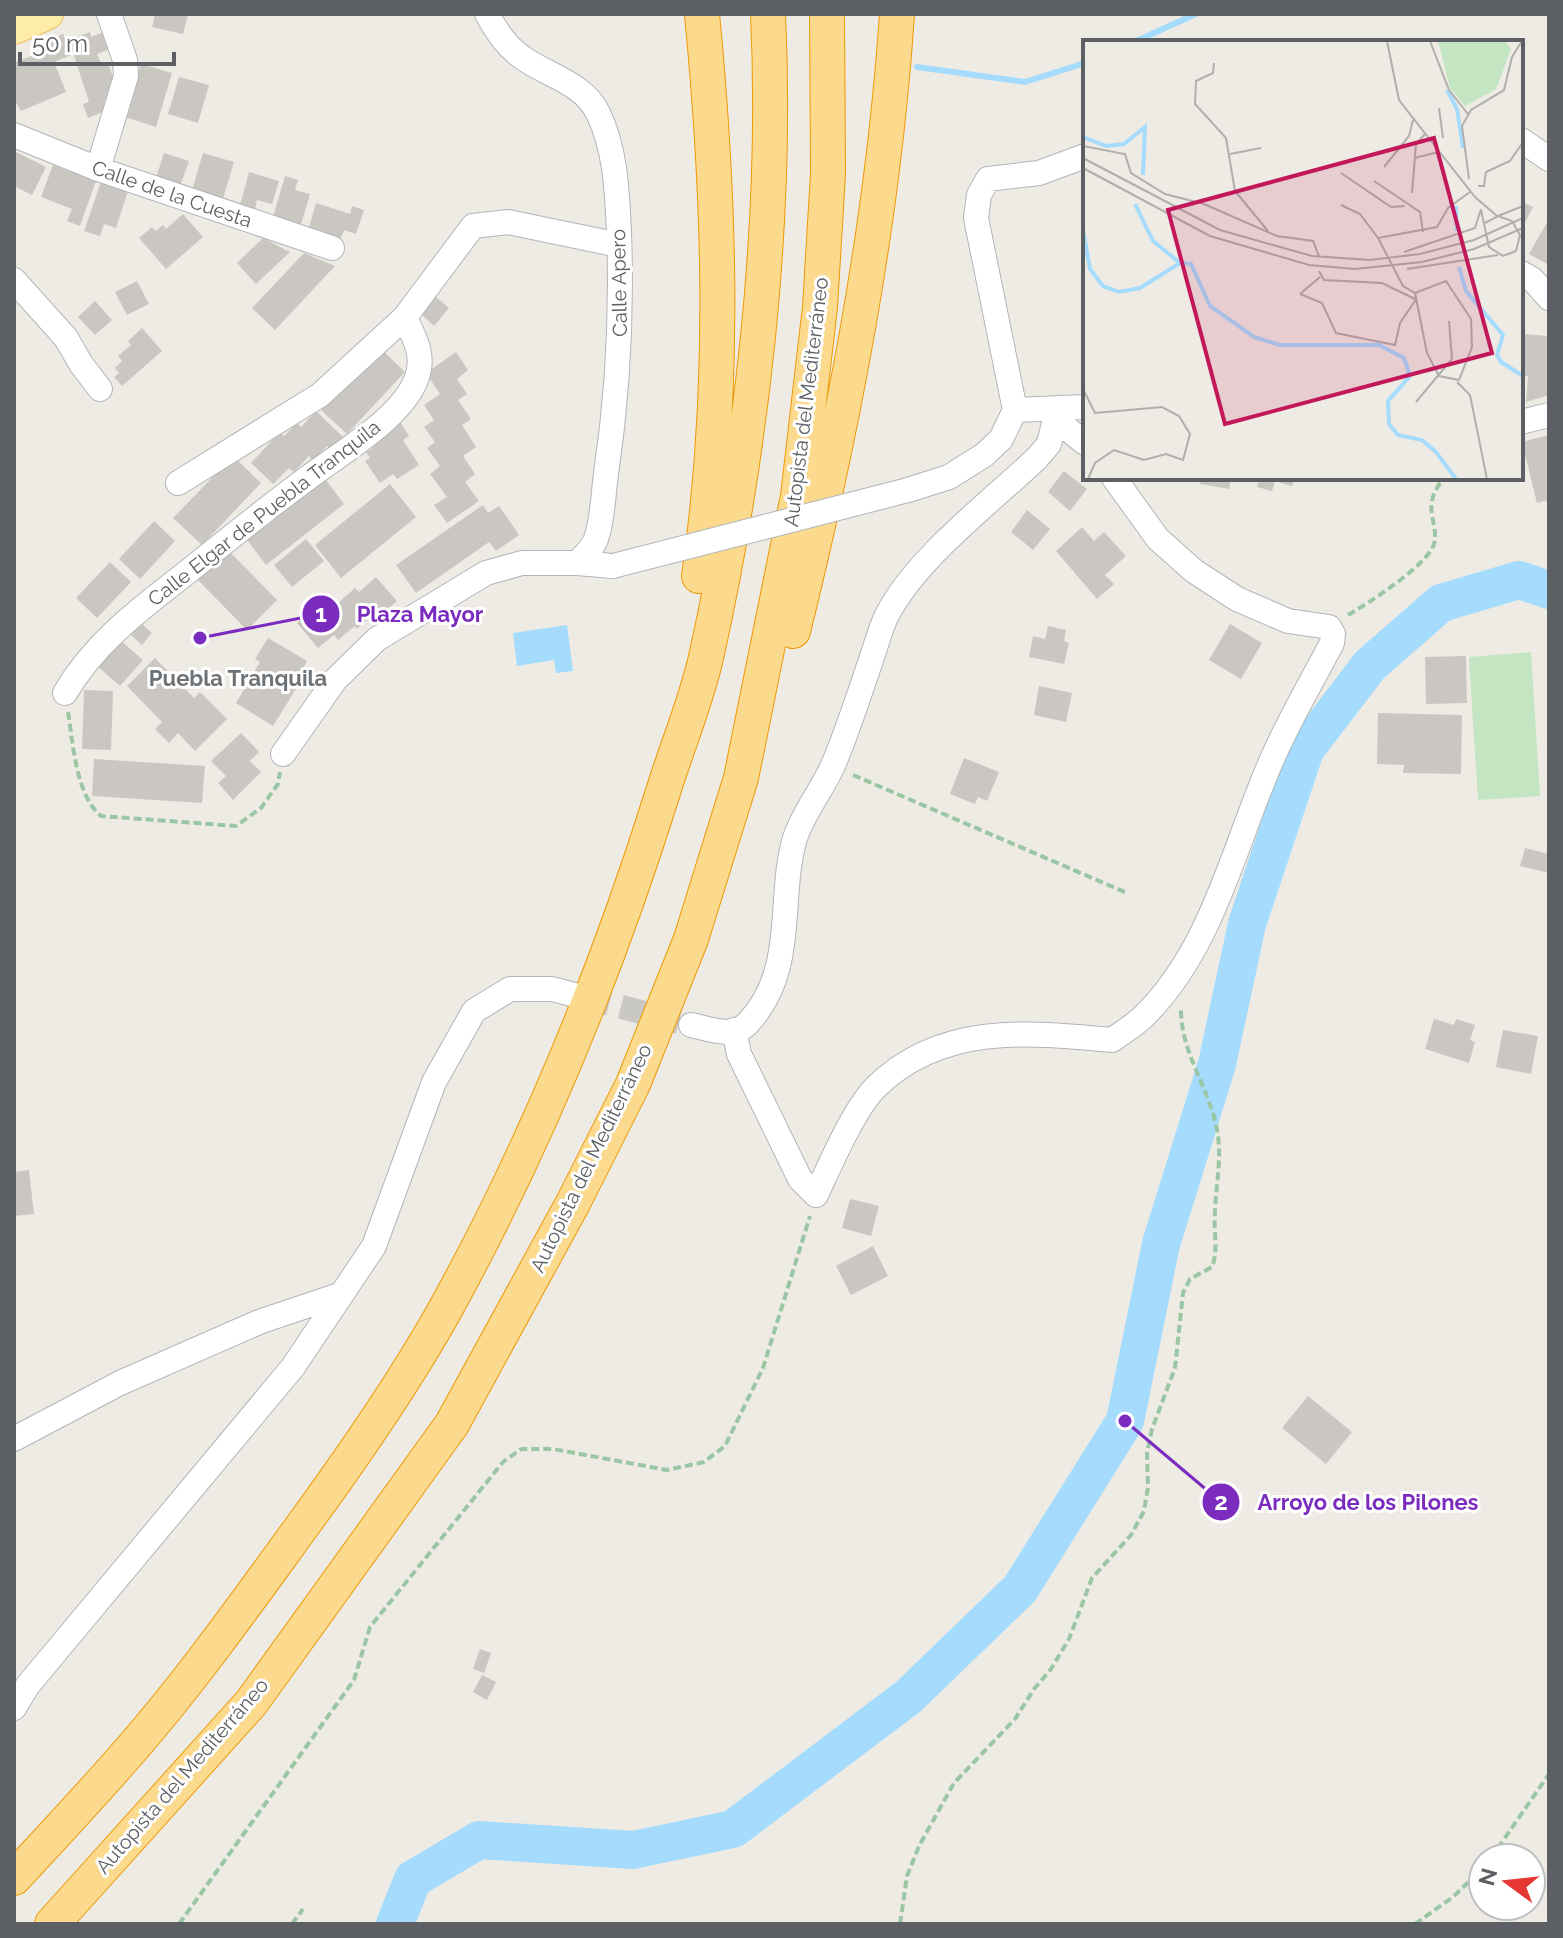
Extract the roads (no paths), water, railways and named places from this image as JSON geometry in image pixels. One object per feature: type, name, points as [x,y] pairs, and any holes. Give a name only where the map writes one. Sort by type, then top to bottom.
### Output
[{"type":"highway","points":[[683,729],[687,656],[706,528],[716,392],[717,233],[712,121],[702,14]]},
{"type":"highway","points":[[14,1878],[122,1761],[232,1622],[355,1453],[439,1319],[511,1182],[576,1040],[632,890],[706,659],[736,501],[761,308],[770,173],[768,14]]},
{"type":"highway","name":"Autopista del Mediterráneo","points":[[52,1924],[251,1703],[452,1424],[573,1203],[633,1084],[691,939],[741,778],[798,496],[820,307],[828,174],[827,14]]},
{"type":"highway","points":[[741,778],[770,715],[780,683],[846,400],[877,219],[897,14]]},
{"type":"main road","points":[[14,29],[48,14]]},
{"type":"street","points":[[98,169],[126,76],[125,60],[109,14]]},
{"type":"street","name":"Calle Apero","points":[[487,14],[509,47],[583,94],[597,110],[608,139],[615,174],[619,245],[619,353],[614,424],[595,540],[577,563]]},
{"type":"street","name":"Calle de la Cuesta","points":[[14,135],[98,169],[332,248]]},
{"type":"street","points":[[1523,141],[1549,159]]},
{"type":"street","points":[[283,754],[335,680],[377,639],[486,573],[522,563],[613,566],[908,490],[949,477],[984,455],[1001,439],[1015,410],[976,218],[979,195],[988,179],[1039,173],[1083,157]]},
{"type":"street","points":[[178,483],[320,395],[405,317],[473,226],[508,222],[619,245]]},
{"type":"street","points":[[1523,274],[1532,279],[1549,298]]},
{"type":"street","points":[[14,280],[66,338],[100,389]]},
{"type":"street","name":"Calle Elgar de Puebla Tranquila","points":[[65,693],[79,670],[119,627],[394,410],[417,377],[421,355],[405,317]]},
{"type":"street","points":[[1015,410],[1054,414],[1083,407]]},
{"type":"street","points":[[1054,414],[1083,441]]},
{"type":"street","points":[[691,1025],[724,1033],[746,1026],[762,1005],[777,969],[787,927],[795,838],[809,806],[833,766],[887,615],[927,560],[1049,444],[1054,414]]},
{"type":"street","points":[[1523,422],[1549,415]]},
{"type":"street","points":[[734,1030],[739,1054],[800,1179],[816,1195],[846,1133],[874,1089],[911,1061],[948,1043],[1003,1033],[1112,1040],[1141,1018],[1183,967],[1197,943],[1232,863],[1273,757],[1332,643],[1333,634],[1329,627],[1288,621],[1237,599],[1194,571],[1158,539],[1115,480]]},
{"type":"street","points":[[14,1708],[28,1685],[293,1367],[374,1246],[434,1082],[474,1011],[510,989],[552,989],[586,998]]},
{"type":"street","points":[[14,1439],[133,1377],[259,1322],[342,1294]]},
{"type":"water","points":[[567,625],[573,671],[556,673],[554,660],[517,666],[513,633]]},
{"type":"waterway","points":[[1138,40],[1196,14]]},
{"type":"waterway","points":[[917,67],[1025,82],[1083,64]]},
{"type":"waterway","points":[[395,1924],[413,1879],[479,1840],[633,1850],[733,1829],[908,1697],[1020,1589],[1125,1421],[1161,1244],[1217,1064],[1247,924],[1305,750],[1370,665],[1441,603],[1519,580],[1549,590]]},
{"type":"tunnel","points":[[586,998],[691,1025]]},
{"type":"place","name":"Plaza Mayor","points":[[200,638]]},
{"type":"place","name":"Arroyo de los Pilones","points":[[1125,1421]]},
{"type":"district","name":"Puebla Tranquila","points":[[238,678]]}]
